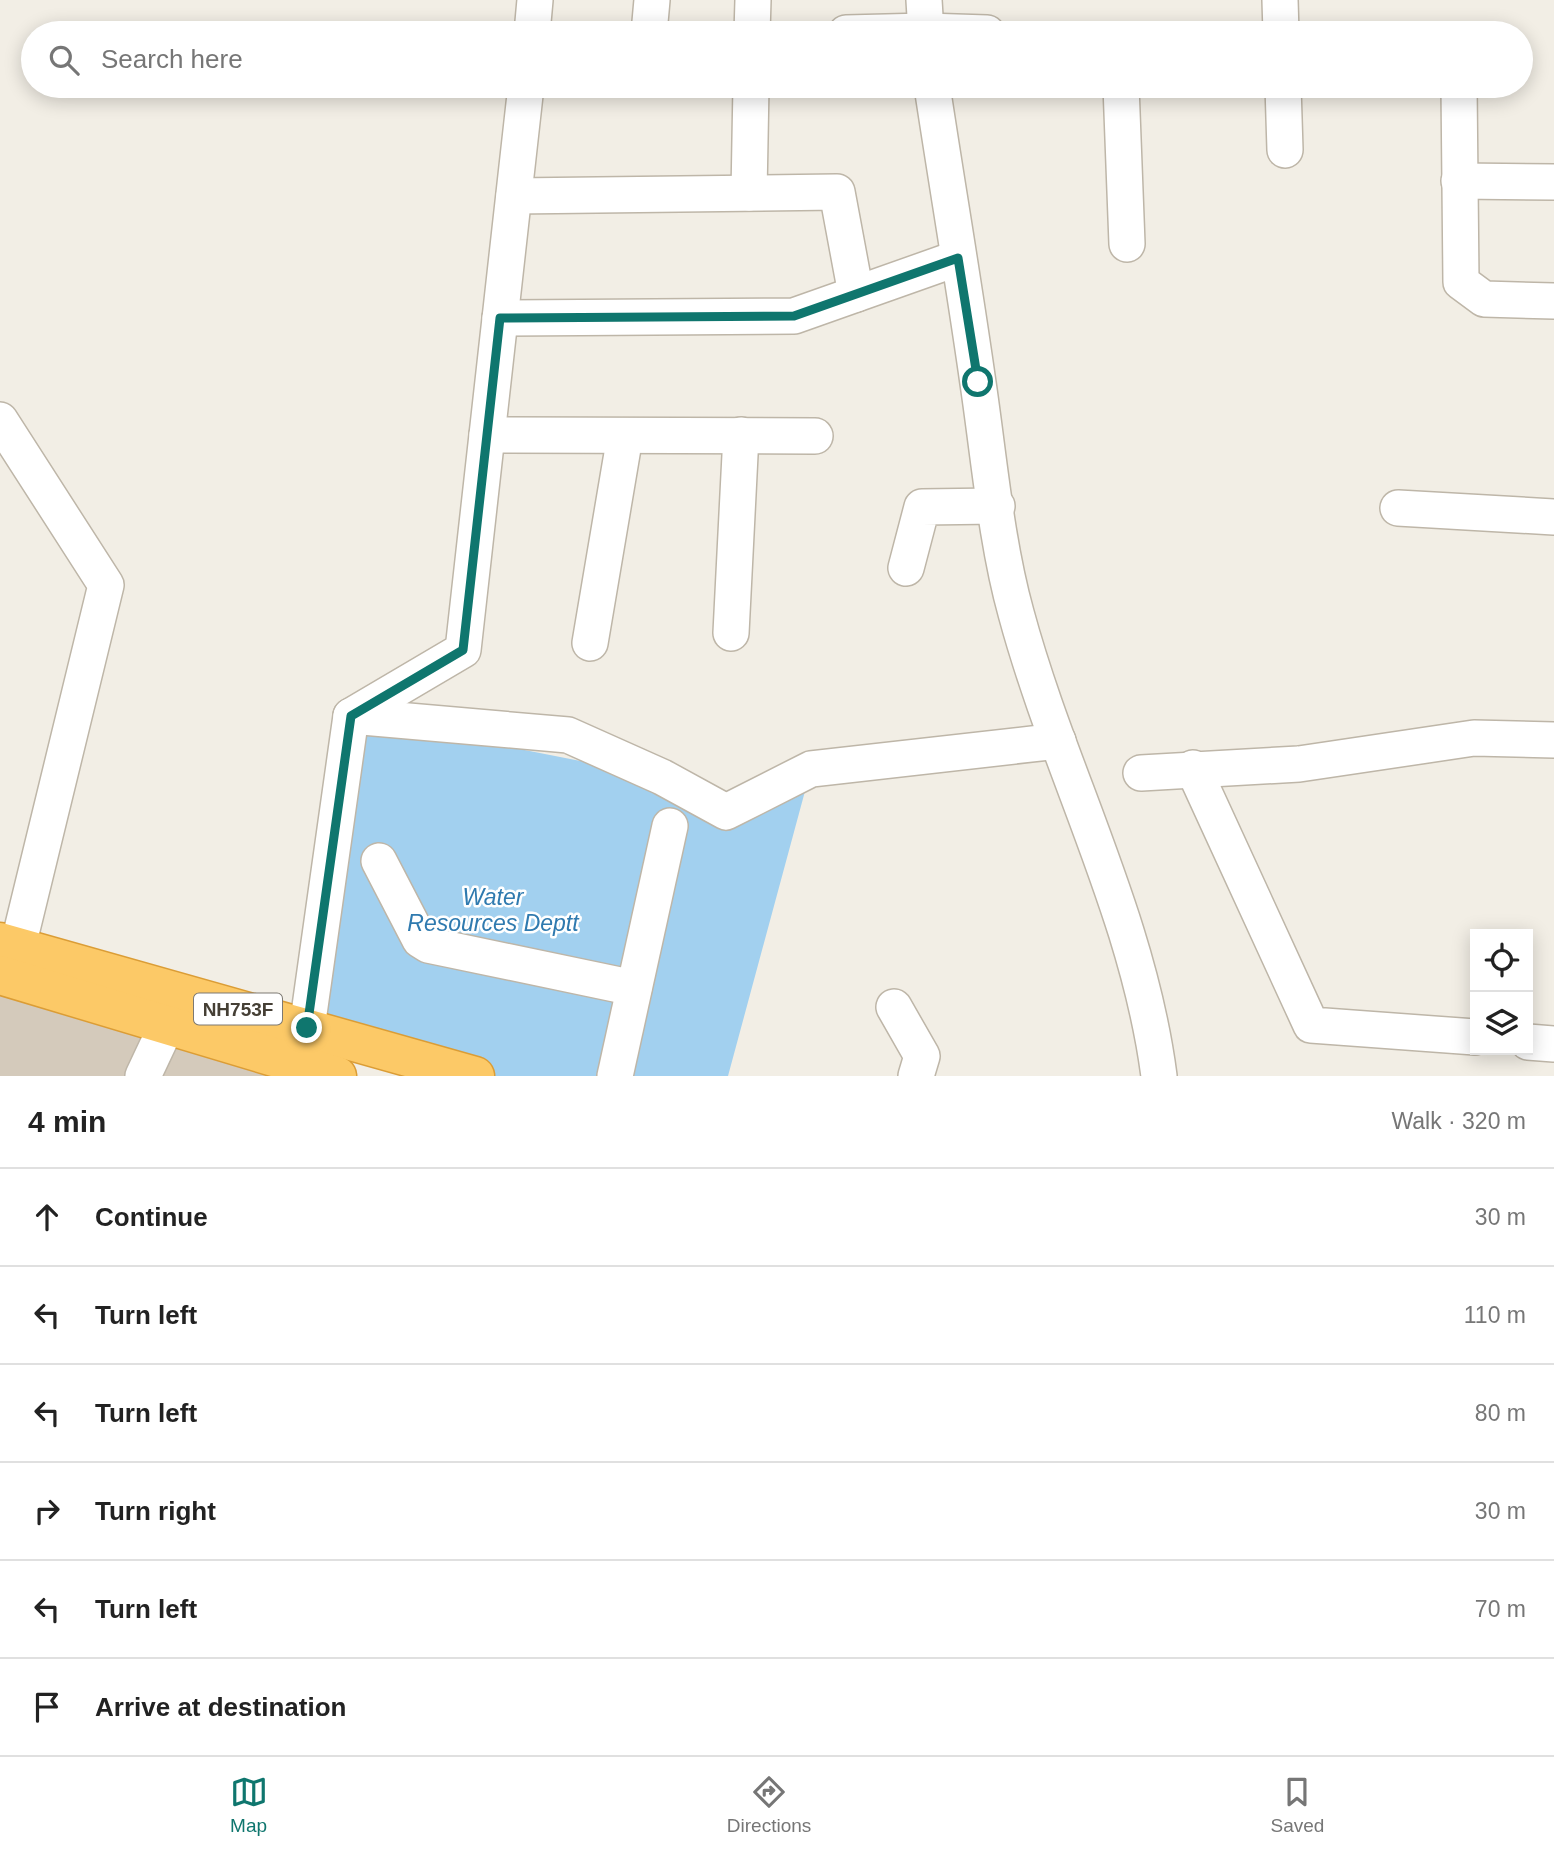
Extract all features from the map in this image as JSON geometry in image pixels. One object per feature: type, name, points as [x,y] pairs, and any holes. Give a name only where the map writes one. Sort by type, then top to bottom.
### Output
[{"type":"highway","name":"NH753F","points":[[6,954],[167,1024],[337,1076]]},
{"type":"highway","name":"NH753F","points":[[6,954],[307,1028],[475,1076]]},
{"type":"street","points":[[533,21],[536,0]]},
{"type":"street","points":[[650,21],[652,0]]},
{"type":"street","points":[[752,21],[753,0]]},
{"type":"street","points":[[1280,0],[1281,21]]},
{"type":"street","points":[[351,716],[463,650],[525,98]]},
{"type":"street","points":[[748,193],[751,98]]},
{"type":"street","points":[[934,98],[1015,610],[1041,697],[1133,951],[1154,1040],[1159,1076]]},
{"type":"street","points":[[1121,98],[1127,244]]},
{"type":"street","points":[[1283,98],[1285,150]]},
{"type":"street","points":[[1459,98],[1461,282],[1483,299],[1554,301]]},
{"type":"street","points":[[1460,181],[1554,181]]},
{"type":"street","points":[[514,196],[837,191],[856,294]]},
{"type":"street","points":[[500,318],[794,316],[958,258]]},
{"type":"street","points":[[0,420],[106,585],[6,954]]},
{"type":"street","points":[[487,435],[815,436]]},
{"type":"street","points":[[731,633],[741,435]]},
{"type":"street","points":[[590,643],[625,436]]},
{"type":"street","points":[[906,568],[922,507],[997,506]]},
{"type":"street","points":[[1398,508],[1554,517]]},
{"type":"street","points":[[351,716],[568,735],[662,777],[726,812],[811,769],[1058,741]]},
{"type":"street","points":[[307,1028],[351,716]]},
{"type":"street","points":[[1141,773],[1299,764],[1474,738],[1554,740]]},
{"type":"street","points":[[1193,768],[1311,1025],[1470,1037]]},
{"type":"street","points":[[615,1076],[670,826]]},
{"type":"street","points":[[379,861],[420,940],[428,945],[634,988]]},
{"type":"street","points":[[894,1007],[922,1056],[916,1076]]},
{"type":"street","points":[[142,1076],[167,1024]]},
{"type":"street","points":[[1533,1042],[1554,1044]]},
{"type":"water","name":"Water Resources Deptt","points":[[351,716],[662,777],[726,812],[811,769],[728,1076],[475,1076],[307,1028]]},
{"type":"building","points":[[0,946],[355,1076],[0,1076]]},
{"type":"route","points":[[307,1028],[351,716],[463,650],[500,318],[794,316],[958,258],[978,382]]}]
